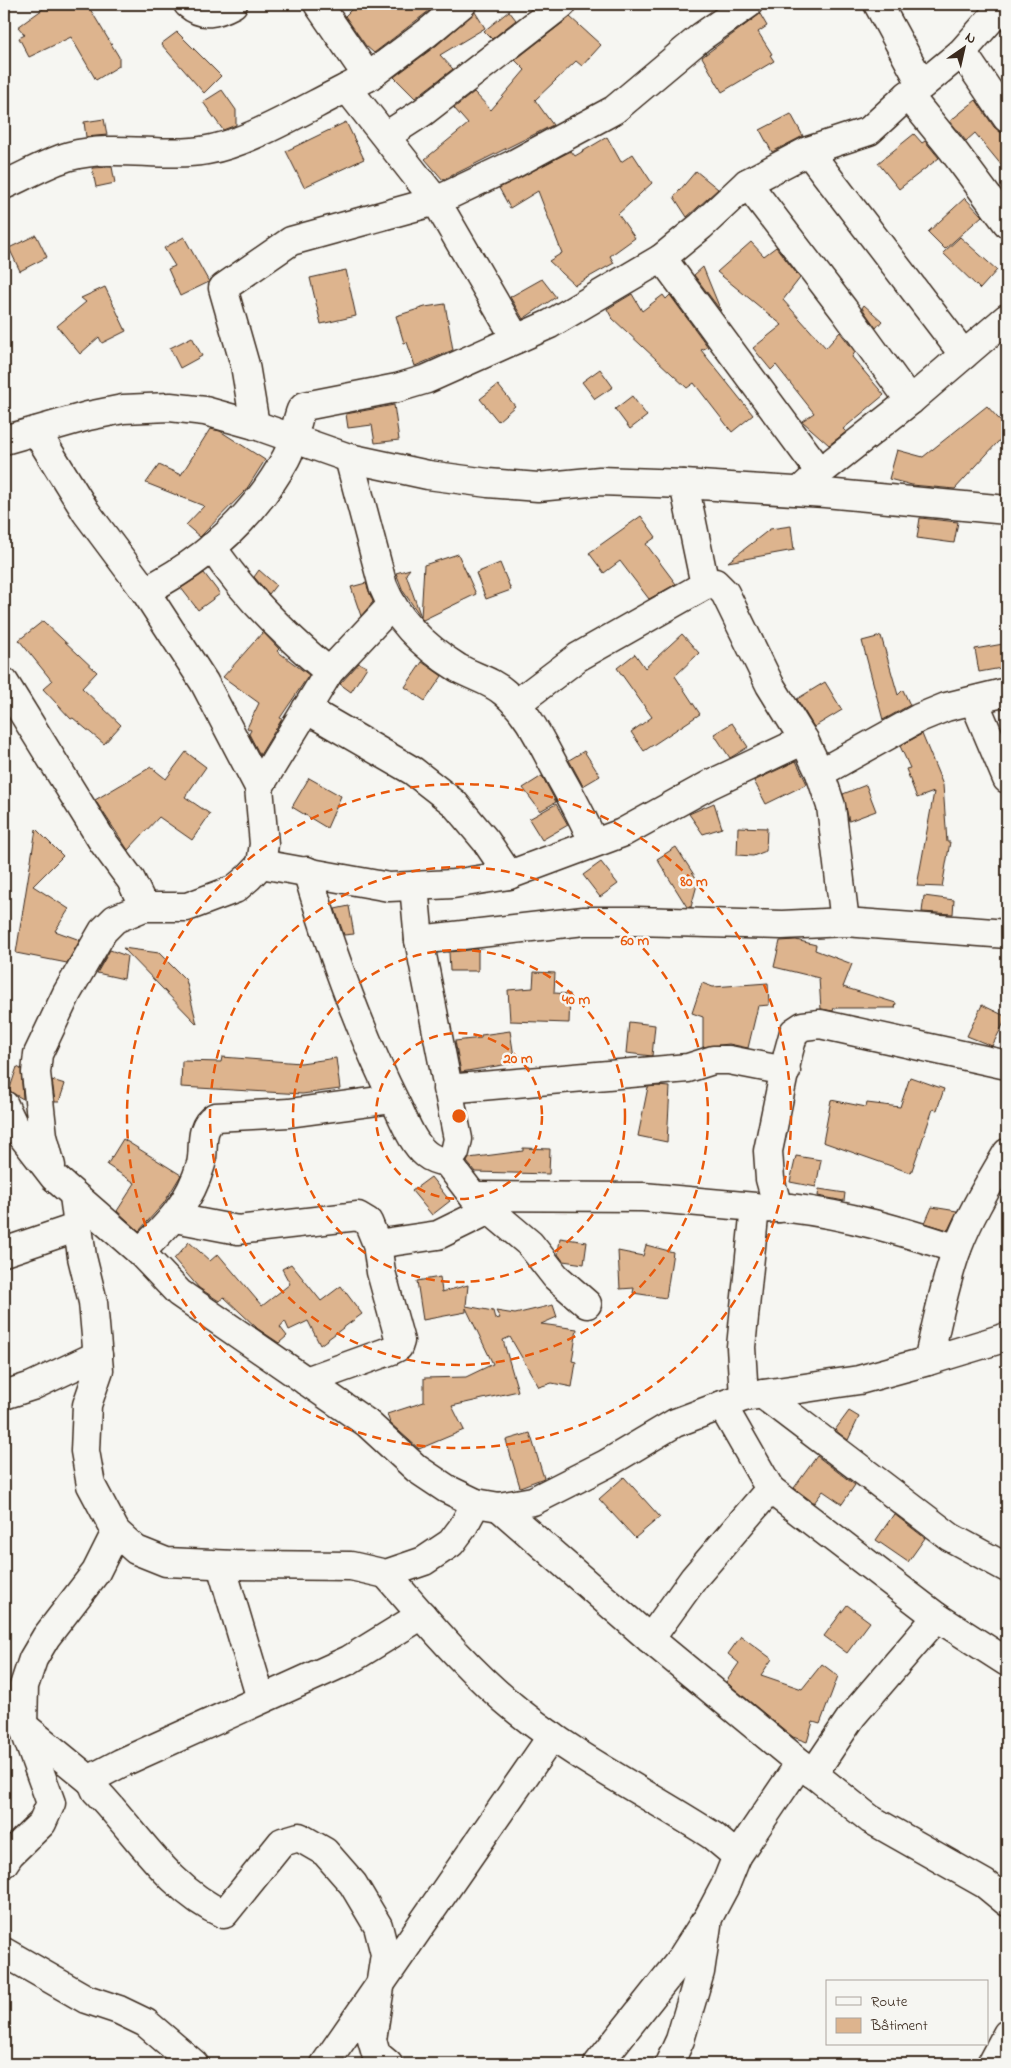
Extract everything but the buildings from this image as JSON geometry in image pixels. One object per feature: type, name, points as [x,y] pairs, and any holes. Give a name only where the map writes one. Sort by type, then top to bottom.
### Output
[{"type":"street","points":[[188,4],[200,13],[216,12],[233,4]]},
{"type":"street","points":[[318,4],[386,136],[436,201],[516,339]]},
{"type":"street","points":[[4,185],[70,156],[129,150],[189,153],[210,150],[251,135],[357,82],[427,33],[462,4]]},
{"type":"street","points":[[386,136],[437,102],[562,4]]},
{"type":"street","points":[[255,425],[246,365],[223,288],[270,254],[302,236],[436,201],[512,165],[614,110],[701,37],[748,4]]},
{"type":"street","points":[[878,4],[915,90],[952,149],[1007,223]]},
{"type":"street","points":[[145,591],[173,577],[232,532],[267,487],[287,456],[301,410],[305,406],[397,388],[427,379],[566,315],[662,258],[701,226],[746,182],[808,151],[869,132],[915,90],[962,52],[1001,10]]},
{"type":"street","points":[[962,52],[1007,118]]},
{"type":"street","points":[[808,151],[964,355]]},
{"type":"street","points":[[746,182],[844,310],[910,401]]},
{"type":"street","points":[[662,258],[820,472]]},
{"type":"street","points":[[800,491],[820,472],[910,401],[1007,318]]},
{"type":"street","points":[[4,440],[123,409],[170,407],[205,411],[255,425],[349,458],[428,475],[538,487],[600,481],[800,491],[1007,510]]},
{"type":"street","points":[[36,431],[86,512],[145,591],[204,682],[259,787],[264,844],[261,864],[235,889],[213,899],[187,907],[144,907],[115,918],[103,931],[58,1010],[38,1054],[36,1073],[43,1136],[54,1177]]},
{"type":"street","points":[[349,458],[383,586],[391,606],[413,632],[438,653],[459,668],[496,685],[516,704],[537,733],[582,814],[593,842]]},
{"type":"street","points":[[684,484],[706,586]]},
{"type":"street","points":[[212,548],[228,570],[284,632],[329,672]]},
{"type":"street","points":[[516,704],[578,657],[715,582],[725,593],[770,685],[804,740],[820,773],[832,806],[845,922]]},
{"type":"street","points":[[259,787],[329,672],[391,606]]},
{"type":"street","points":[[4,682],[103,842],[131,880],[144,907]]},
{"type":"street","points":[[820,773],[919,718],[946,707],[1007,692]]},
{"type":"street","points":[[974,701],[1007,779]]},
{"type":"street","points":[[306,709],[413,771],[454,803],[486,840],[509,875]]},
{"type":"street","points":[[261,864],[389,887],[453,884],[509,875],[593,842],[622,833],[711,784],[804,740]]},
{"type":"street","points":[[307,871],[350,998],[393,1099],[414,1140],[426,1154],[436,1160],[447,1162],[481,1203],[530,1244],[556,1277],[586,1304]]},
{"type":"street","points":[[414,886],[419,940],[458,1140],[455,1152],[447,1162]]},
{"type":"street","points":[[419,940],[584,921],[635,920],[782,925],[845,922],[1007,934]]},
{"type":"street","points":[[1007,1065],[820,1024],[803,1026],[794,1032],[772,1127],[768,1151],[770,1179],[741,1346],[743,1399],[770,1489],[936,1617],[1007,1662]]},
{"type":"street","points":[[447,1089],[680,1069],[713,1060],[744,1062],[786,1071]]},
{"type":"street","points":[[140,1252],[175,1218],[201,1163],[202,1138],[206,1126],[214,1117],[298,1112],[393,1099]]},
{"type":"street","points":[[4,1105],[13,1124],[54,1177],[140,1252],[179,1293],[228,1329],[367,1422],[417,1468],[447,1489],[488,1505],[870,1819],[985,1884],[1007,1902]]},
{"type":"street","points":[[928,1361],[946,1283],[957,1249],[974,1210],[1007,1153]]},
{"type":"street","points":[[74,1196],[82,1257],[94,1302],[99,1370],[87,1405],[85,1451],[91,1485],[116,1532],[136,1550],[166,1562],[221,1565],[351,1566],[386,1574],[424,1561],[451,1543],[463,1527],[488,1505],[533,1501],[606,1464],[675,1422],[743,1399],[859,1380],[1007,1337]]},
{"type":"street","points":[[377,1244],[438,1235],[481,1203],[642,1197],[766,1207],[845,1217],[889,1227],[957,1249]]},
{"type":"street","points":[[175,1218],[238,1230],[358,1216],[368,1222],[377,1244],[381,1272],[400,1341],[399,1345],[392,1350],[306,1381]]},
{"type":"street","points":[[4,1252],[78,1227]]},
{"type":"street","points":[[4,1395],[32,1386],[98,1355]]},
{"type":"street","points":[[743,1399],[950,1537],[1007,1568]]},
{"type":"street","points":[[650,1639],[694,1578],[770,1489]]},
{"type":"street","points":[[4,1863],[10,1854],[42,1823],[52,1803],[24,1726],[24,1686],[33,1659],[46,1637],[96,1572],[116,1532]]},
{"type":"street","points":[[221,1565],[261,1699]]},
{"type":"street","points":[[386,1574],[489,1685],[518,1711],[552,1736],[713,1836],[737,1856]]},
{"type":"street","points":[[92,1782],[98,1775],[121,1763],[349,1660],[422,1615]]},
{"type":"street","points":[[598,2064],[679,1962],[708,1918],[725,1886],[737,1856],[807,1769],[936,1617]]},
{"type":"street","points":[[24,1726],[92,1782],[96,1791],[174,1878],[204,1906],[224,1914],[282,1842],[299,1837],[325,1852],[353,1884],[378,1926],[385,1954],[372,2040],[376,2054],[388,2064]]},
{"type":"street","points":[[325,2064],[552,1736]]},
{"type":"street","points":[[669,2064],[680,2040],[700,1972],[708,1918]]},
{"type":"street","points":[[4,1952],[86,1999],[119,2010],[146,2023],[194,2064]]},
{"type":"street","points":[[991,2064],[1007,2034]]}]
